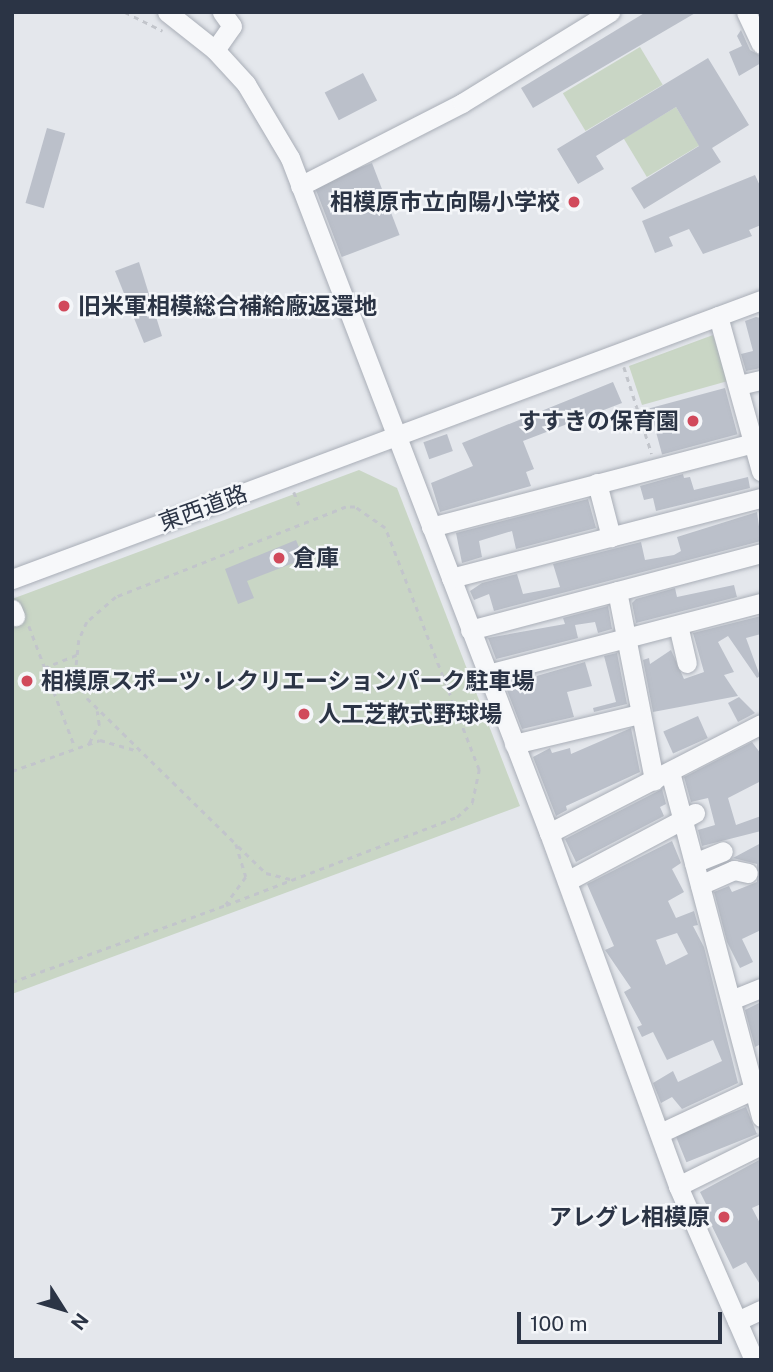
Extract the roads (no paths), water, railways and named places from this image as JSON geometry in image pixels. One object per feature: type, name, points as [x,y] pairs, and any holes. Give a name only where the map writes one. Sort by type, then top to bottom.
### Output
[{"type":"street","points":[[167,12],[215,50],[261,104],[280,135],[394,437],[549,833],[678,1186],[754,1360]]},
{"type":"street","points":[[215,50],[232,26],[222,12]]},
{"type":"street","points":[[300,186],[462,103],[610,12]]},
{"type":"street","points":[[750,14],[761,44]]},
{"type":"street","name":"東西道路","points":[[12,579],[761,300]]},
{"type":"street","points":[[718,316],[757,442],[761,471]]},
{"type":"street","points":[[739,385],[761,380]]},
{"type":"street","points":[[431,527],[757,442]]},
{"type":"street","points":[[597,483],[611,537]]},
{"type":"street","points":[[451,578],[761,498]]},
{"type":"street","points":[[470,629],[761,553]]},
{"type":"street","points":[[617,591],[639,714],[662,776],[689,816],[694,863],[757,1088],[761,1117]]},
{"type":"street","points":[[488,674],[761,603]]},
{"type":"street","points":[[678,625],[687,663]]},
{"type":"street","points":[[514,744],[639,714]]},
{"type":"street","points":[[549,833],[761,724]]},
{"type":"street","points":[[567,881],[689,816]]},
{"type":"street","points":[[694,863],[723,850]]},
{"type":"street","points":[[700,885],[734,870],[748,873]]},
{"type":"street","points":[[731,1000],[761,988]]},
{"type":"street","points":[[660,1133],[757,1088]]},
{"type":"street","points":[[678,1186],[761,1145]]},
{"type":"street","points":[[737,1321],[761,1310]]},
{"type":"place","name":"相模原市立向陽小学校","points":[[574,202]]},
{"type":"place","name":"旧米軍相模総合補給廠返還地","points":[[64,306]]},
{"type":"place","name":"すすきの保育園","points":[[693,421]]},
{"type":"place","name":"倉庫","points":[[279,558]]},
{"type":"place","name":"相模原スポーツ･レクリエーションパーク駐車場","points":[[27,681]]},
{"type":"place","name":"人工芝軟式野球場","points":[[304,714]]},
{"type":"place","name":"アレグレ相模原","points":[[724,1217]]}]
